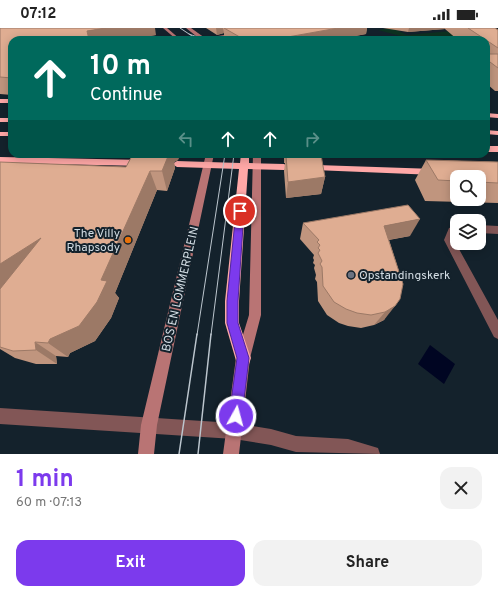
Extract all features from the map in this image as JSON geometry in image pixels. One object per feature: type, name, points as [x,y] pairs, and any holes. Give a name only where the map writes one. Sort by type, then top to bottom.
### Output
[{"type":"highway","points":[[177,164],[209,159],[244,160],[257,166],[284,167]]},
{"type":"highway","points":[[0,160],[145,163]]},
{"type":"highway","points":[[243,358],[232,323],[232,301],[244,160]]},
{"type":"highway","points":[[316,168],[443,172]]},
{"type":"main road","points":[[165,28],[174,36]]},
{"type":"main road","points":[[188,28],[199,36]]},
{"type":"main road","points":[[228,36],[240,34]]},
{"type":"main road","points":[[231,454],[243,358],[255,315],[257,158]]},
{"type":"main road","name":"BOS EN LOMMERPLEIN","points":[[146,454],[149,425],[209,159]]},
{"type":"street","points":[[486,229],[498,230]]},
{"type":"street","points":[[454,250],[498,333]]},
{"type":"street","points":[[0,416],[234,431],[271,437],[296,444],[348,447],[372,454]]},
{"type":"green space","points":[[392,28],[407,35],[463,30],[477,36],[400,36],[378,30]]},
{"type":"water","points":[[430,345],[455,364],[444,384],[418,364]]},
{"type":"building","points":[[0,28],[106,28],[87,31],[88,36],[8,36],[8,78],[0,77]]},
{"type":"building","points":[[224,28],[338,28],[293,36],[238,36]]},
{"type":"building","points":[[468,28],[495,28],[498,30],[498,48],[490,43],[490,36],[480,36]]},
{"type":"building","points":[[490,54],[498,54],[498,68],[490,62]]},
{"type":"building","points":[[131,158],[167,158],[162,171],[150,171],[101,280],[107,281],[97,302],[79,326],[50,339],[48,343],[35,342],[36,350],[13,351],[0,347],[0,289],[41,238],[0,264],[0,162],[126,167]]},
{"type":"building","points":[[286,158],[322,158],[325,177],[288,182]]},
{"type":"building","points":[[426,160],[498,162],[498,183],[486,182],[486,170],[450,170],[450,181],[438,180]]},
{"type":"building","name":"Opstandingskerk","points":[[408,205],[420,219],[384,226],[403,284],[400,299],[395,306],[385,312],[371,315],[357,313],[334,302],[323,286],[322,267],[320,264],[322,261],[318,253],[320,250],[318,248],[320,245],[317,242],[319,240],[303,223]]},
{"type":"tram line","points":[[180,28],[189,34]]},
{"type":"tram line","points":[[189,34],[195,36]]},
{"type":"tram line","points":[[197,335],[224,158]]},
{"type":"tram line","points":[[211,335],[233,158]]},
{"type":"tram line","points":[[179,454],[197,334]]},
{"type":"tram line","points":[[198,454],[211,334]]},
{"type":"place","name":"The Villy Rhapsody","points":[[128,240]]},
{"type":"place","name":"Opstandingskerk","points":[[351,275]]},
{"type":"route","points":[[236,416],[243,358],[232,323],[232,301],[240,211]]}]
